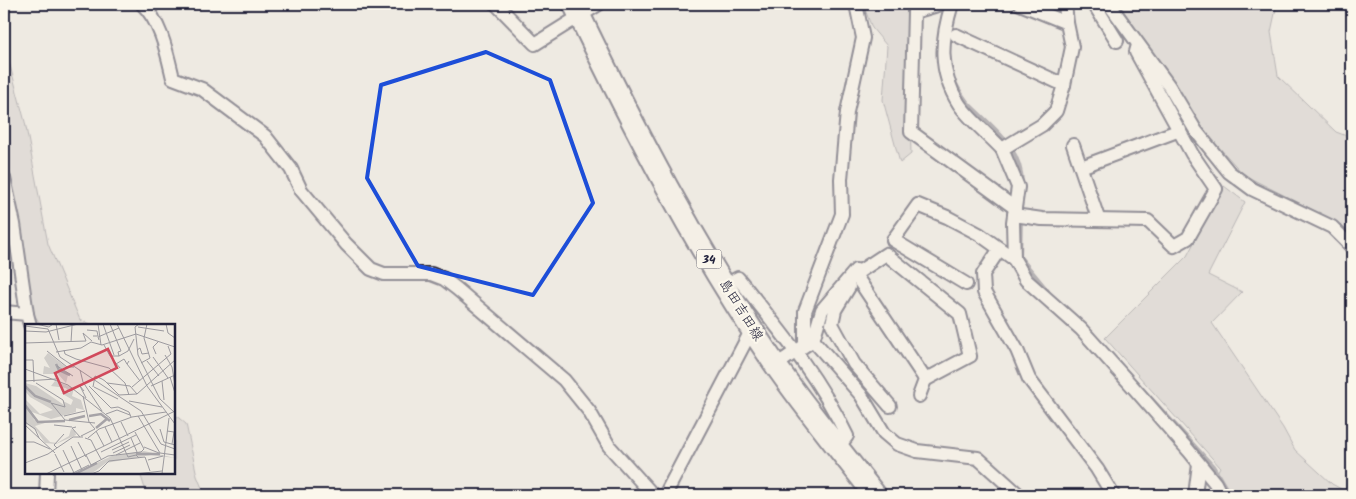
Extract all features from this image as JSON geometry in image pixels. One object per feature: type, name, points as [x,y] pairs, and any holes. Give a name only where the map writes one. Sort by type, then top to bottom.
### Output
[{"type":"main road","name":"島田吉田線","points":[[577,10],[663,182],[752,329],[794,353],[838,448],[875,495]]},
{"type":"street","points":[[142,4],[152,13],[174,78],[202,89],[265,136],[291,169],[301,190],[346,244],[371,269],[384,274],[431,274],[444,278],[457,288],[564,380],[588,411],[609,446],[653,495]]},
{"type":"street","points":[[496,4],[535,44],[577,10],[599,4]]},
{"type":"street","points":[[794,353],[805,311],[842,214],[841,179],[847,112],[863,38],[856,4]]},
{"type":"street","points":[[941,4],[914,12],[911,132],[1015,213],[1028,217],[1148,220],[1174,246],[1188,238],[1216,188],[1192,154],[1136,52],[1138,45]]},
{"type":"street","points":[[952,4],[943,32],[945,74],[960,104],[1003,149],[1018,187],[1015,213],[1014,259]]},
{"type":"street","points":[[1020,4],[1067,23]]},
{"type":"street","points":[[1003,149],[1042,125],[1056,111],[1072,47],[1065,4]]},
{"type":"street","points":[[1094,4],[1116,41]]},
{"type":"street","points":[[1109,4],[1169,86],[1196,131],[1229,172],[1252,189],[1332,227],[1352,247]]},
{"type":"street","points":[[956,35],[1064,85]]},
{"type":"street","points":[[1081,168],[1180,130]]},
{"type":"street","points":[[1073,145],[1098,218]]},
{"type":"street","points":[[4,178],[14,224],[29,320],[4,312]]},
{"type":"street","points":[[794,353],[822,310],[851,276],[892,240],[918,205],[947,217],[979,234],[1014,259],[1026,280],[1081,329],[1199,464],[1222,495]]},
{"type":"street","points":[[892,240],[966,284]]},
{"type":"street","points":[[999,250],[983,274],[984,292],[1017,350],[1029,379],[1097,468],[1112,495]]},
{"type":"street","points":[[851,276],[886,254],[960,314],[970,356],[924,380],[919,396]]},
{"type":"street","points":[[851,276],[858,279],[924,380]]},
{"type":"street","points":[[851,276],[850,286],[835,310],[832,324],[854,364],[890,406]]},
{"type":"street","points":[[725,285],[738,278],[794,353],[862,395],[884,433],[897,444],[917,451],[978,458],[1019,495]]},
{"type":"street","points":[[665,495],[752,329]]},
{"type":"street","points":[[1195,495],[1199,464]]},
{"type":"street","points":[[46,495],[47,474]]},
{"type":"highlighted area","points":[[486,52],[550,80],[593,203],[533,295],[418,266],[367,178],[381,85]]},
{"type":"shaded area","points":[[863,4],[907,4],[911,154],[900,163],[883,100],[887,46],[872,28]]},
{"type":"shaded area","points":[[1119,4],[1277,4],[1271,32],[1278,76],[1336,132],[1352,138],[1352,239],[1341,227],[1317,212],[1244,175],[1208,135]]},
{"type":"shaded area","points":[[4,43],[25,122],[48,244],[80,320],[90,324],[40,324],[33,313],[25,258],[4,154]]},
{"type":"shaded area","points":[[1224,186],[1245,202],[1208,275],[1242,292],[1212,323],[1283,428],[1295,450],[1332,484],[1352,495],[1215,495],[1211,484],[1220,467],[1105,338],[1187,256]]},
{"type":"shaded area","points":[[175,415],[186,424],[197,476],[205,495],[147,495],[140,474],[175,474]]},
{"type":"waterway","points":[[955,82],[968,103],[997,131],[1012,150],[1018,161],[1022,186]]},
{"type":"waterway","points":[[1021,218],[1020,257],[1048,291]]},
{"type":"waterway","points":[[1089,330],[1213,466],[1230,495]]}]
